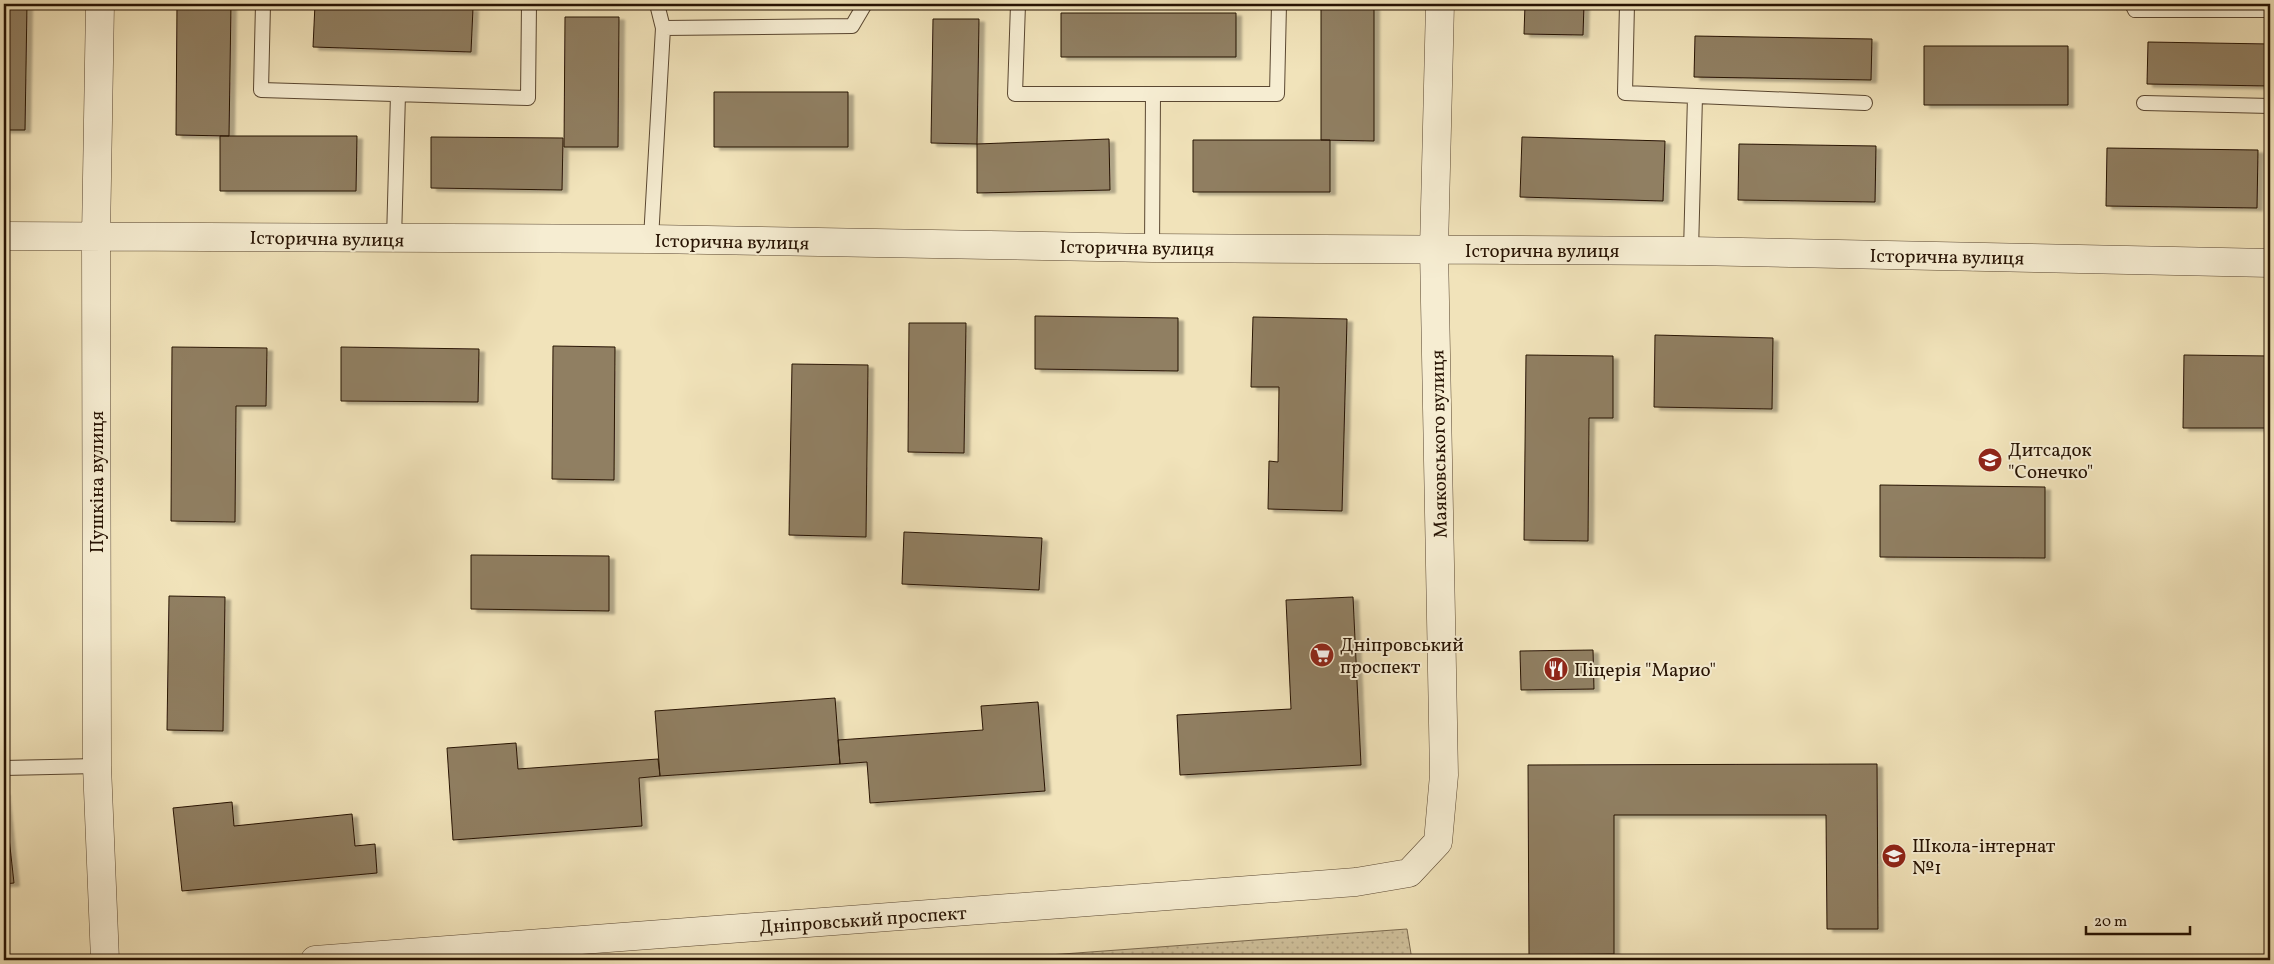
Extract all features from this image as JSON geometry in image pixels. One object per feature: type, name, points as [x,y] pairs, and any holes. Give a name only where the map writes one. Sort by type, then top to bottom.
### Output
[{"type":"street","name":"Пушкіна вулиця","points":[[100,4],[96,236],[97,766],[106,960]]},
{"type":"street","name":"Маяковського вулиця","points":[[1409,873],[1438,842],[1444,776],[1434,249],[1440,4]]},
{"type":"street","name":"Історична вулиця","points":[[4,236],[651,239],[1152,248],[1691,250],[2270,263]]},
{"type":"street","name":"Дніпровський проспект","points":[[315,960],[1356,882],[1409,873]]},
{"type":"lane","points":[[263,4],[261,90],[528,98],[529,4]]},
{"type":"lane","points":[[651,239],[664,28],[657,4]]},
{"type":"lane","points":[[664,28],[852,26],[865,4]]},
{"type":"lane","points":[[1018,4],[1015,94],[1277,94],[1279,4]]},
{"type":"lane","points":[[1627,4],[1625,93],[1865,103]]},
{"type":"lane","points":[[2132,4],[2135,10],[2270,10]]},
{"type":"lane","points":[[394,239],[398,94]]},
{"type":"lane","points":[[1152,248],[1153,94]]},
{"type":"lane","points":[[1691,250],[1695,96]]},
{"type":"lane","points":[[2144,103],[2270,106]]},
{"type":"lane","points":[[4,768],[97,766]]},
{"type":"shaded area","points":[[1407,929],[1412,960],[980,960]]},
{"type":"building","points":[[4,4],[27,4],[25,130],[4,130]]},
{"type":"building","points":[[177,4],[231,4],[229,136],[176,135]]},
{"type":"building","points":[[315,4],[473,8],[471,52],[313,47]]},
{"type":"building","points":[[1525,4],[1584,4],[1583,35],[1524,34]]},
{"type":"building","points":[[1321,7],[1374,7],[1374,141],[1321,140]]},
{"type":"building","points":[[1061,13],[1236,13],[1236,57],[1061,57]]},
{"type":"building","points":[[565,17],[619,17],[618,147],[564,147]]},
{"type":"building","points":[[933,19],[979,19],[977,144],[931,143]]},
{"type":"building","points":[[1695,36],[1872,39],[1871,80],[1694,77]]},
{"type":"building","points":[[2148,42],[2270,44],[2270,86],[2147,84]]},
{"type":"building","points":[[1924,46],[2068,46],[2068,105],[1924,105]]},
{"type":"building","points":[[714,92],[848,92],[848,147],[714,147]]},
{"type":"building","points":[[220,136],[357,136],[356,191],[220,191]]},
{"type":"building","points":[[431,137],[563,138],[562,190],[431,188]]},
{"type":"building","points":[[1522,137],[1665,141],[1663,201],[1520,197]]},
{"type":"building","points":[[1109,139],[1110,190],[977,193],[977,144]]},
{"type":"building","points":[[1193,140],[1330,140],[1330,192],[1193,192]]},
{"type":"building","points":[[1739,144],[1876,146],[1875,202],[1738,200]]},
{"type":"building","points":[[2107,148],[2258,150],[2257,208],[2106,206]]},
{"type":"building","points":[[1035,316],[1178,318],[1178,371],[1035,369]]},
{"type":"building","points":[[1253,317],[1347,319],[1342,511],[1268,509],[1269,461],[1278,462],[1279,387],[1251,387]]},
{"type":"building","points":[[909,323],[966,323],[964,453],[908,452]]},
{"type":"building","points":[[1655,335],[1773,338],[1772,409],[1654,407]]},
{"type":"building","points":[[553,346],[615,347],[614,480],[552,479]]},
{"type":"building","points":[[172,347],[267,348],[266,406],[236,406],[235,522],[171,521]]},
{"type":"building","points":[[341,347],[479,349],[478,402],[341,401]]},
{"type":"building","points":[[1526,355],[1613,356],[1613,418],[1589,418],[1588,541],[1524,540]]},
{"type":"building","points":[[2184,355],[2270,356],[2270,428],[2183,428]]},
{"type":"building","points":[[792,364],[868,365],[866,537],[789,535]]},
{"type":"building","points":[[1880,485],[2045,487],[2045,558],[1880,557]]},
{"type":"building","points":[[904,532],[1042,538],[1039,590],[902,584]]},
{"type":"building","points":[[471,555],[609,556],[609,611],[471,609]]},
{"type":"building","points":[[169,596],[225,597],[223,731],[167,730]]},
{"type":"building","name":"Дніпровський проспект","points":[[1353,597],[1361,765],[1180,775],[1177,715],[1291,709],[1286,600]]},
{"type":"building","points":[[1593,650],[1594,689],[1521,690],[1520,651]]},
{"type":"building","points":[[835,698],[840,764],[660,776],[655,711]]},
{"type":"building","points":[[1038,702],[1045,791],[870,803],[867,762],[840,764],[838,740],[983,730],[981,706]]},
{"type":"building","points":[[516,743],[518,769],[658,759],[660,776],[639,778],[642,826],[453,840],[447,748]]},
{"type":"building","points":[[1877,764],[1878,929],[1827,929],[1826,815],[1614,815],[1614,954],[1529,955],[1528,765]]},
{"type":"building","points":[[4,792],[14,883],[4,884]]},
{"type":"building","points":[[232,802],[234,826],[352,814],[355,846],[375,844],[377,873],[182,891],[173,808]]},
{"type":"place","name":"Дитсадок \"Сонечко\"","points":[[1990,460]]},
{"type":"place","name":"Дніпровський проспект","points":[[1322,655]]},
{"type":"place","name":"Піцерія \"Марио\"","points":[[1556,669]]},
{"type":"place","name":"Школа-інтернат №1","points":[[1894,856]]}]
